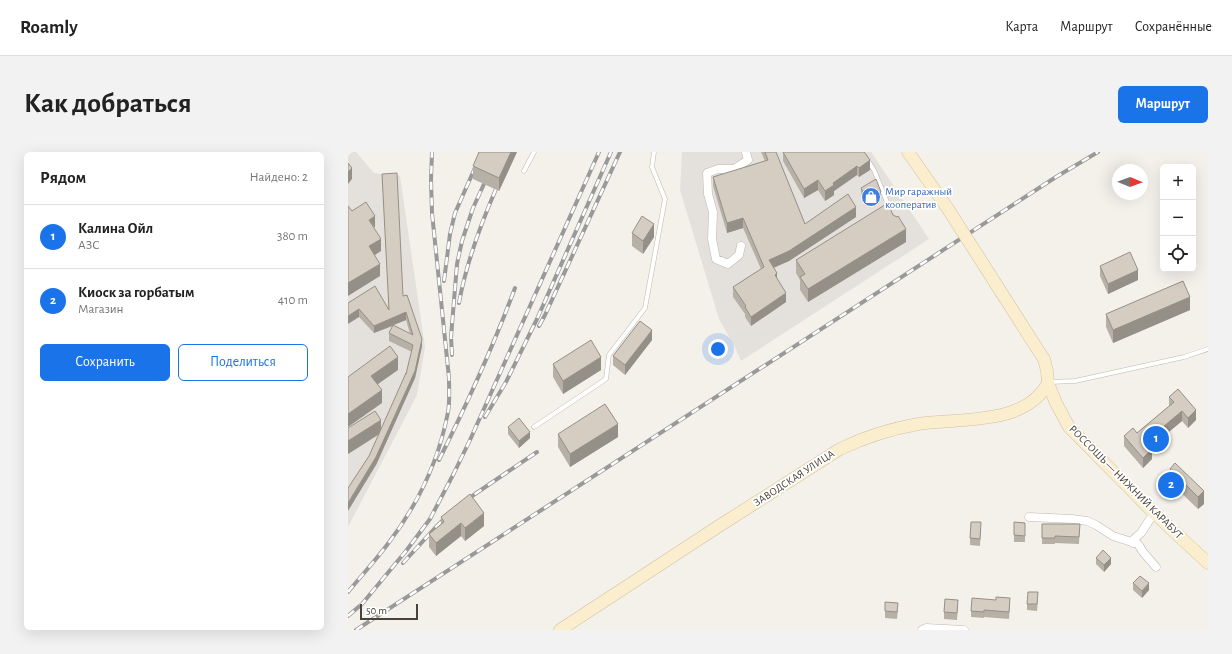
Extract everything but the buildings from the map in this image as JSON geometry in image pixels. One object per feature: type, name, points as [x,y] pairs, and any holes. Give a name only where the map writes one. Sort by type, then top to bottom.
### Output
[{"type":"main road","name":"РОССОШЬ — НИЖНИЙ КАРАБУТ","points":[[908,152],[948,209],[1044,359],[1048,382],[1056,403],[1069,427],[1154,513],[1208,563]]},
{"type":"main road","name":"ЗАВОДСКАЯ УЛИЦА","points":[[560,630],[840,449],[878,433],[918,424],[1000,416],[1023,408],[1039,396],[1048,382]]},
{"type":"street","points":[[741,246],[739,255],[728,264],[716,259],[712,239],[713,212],[708,194],[707,173],[718,169],[734,169],[748,160],[746,152]]},
{"type":"street","points":[[1133,543],[1135,538],[1141,533],[1154,513]]},
{"type":"street","points":[[1029,516],[1087,521],[1113,536],[1138,544],[1142,552],[1156,567]]},
{"type":"street","points":[[924,629],[964,630]]},
{"type":"lane","points":[[524,171],[534,152]]},
{"type":"lane","points":[[534,427],[606,379],[609,355],[645,308],[665,198],[652,167],[654,152]]},
{"type":"lane","points":[[862,152],[874,170],[891,212]]},
{"type":"lane","points":[[1048,382],[1075,381],[1184,357],[1208,349]]},
{"type":"shaded area","points":[[348,152],[356,152],[374,173],[400,176],[425,347],[417,395],[348,527]]},
{"type":"shaded area","name":"Мир гаражный кооператив","points":[[682,152],[871,152],[929,239],[741,361],[719,319],[680,190]]},
{"type":"railway","points":[[348,592],[378,557],[408,515],[433,465],[448,412],[449,378],[432,213],[432,152]]},
{"type":"railway","points":[[444,281],[450,234],[455,213],[482,152]]},
{"type":"railway","points":[[348,616],[362,604],[406,551],[430,519],[470,440],[599,152]]},
{"type":"railway","points":[[485,417],[506,382],[537,319],[611,152]]},
{"type":"railway","points":[[539,326],[620,152]]},
{"type":"railway","points":[[356,630],[1056,177],[1098,152]]},
{"type":"railway","points":[[452,355],[451,337],[457,264],[462,241],[473,208],[484,184]]},
{"type":"railway","points":[[459,303],[465,274],[474,245],[496,189]]},
{"type":"railway","points":[[439,460],[460,418],[498,332],[515,288]]},
{"type":"railway","points":[[462,504],[537,452]]},
{"type":"railway","points":[[403,563],[448,515]]},
{"type":"place","name":"Мир гаражный кооператив","points":[[871,197]]},
{"type":"place","name":"Калина Ойл","points":[[1156,439]]},
{"type":"place","name":"Киоск за горбатым","points":[[1171,485]]}]
